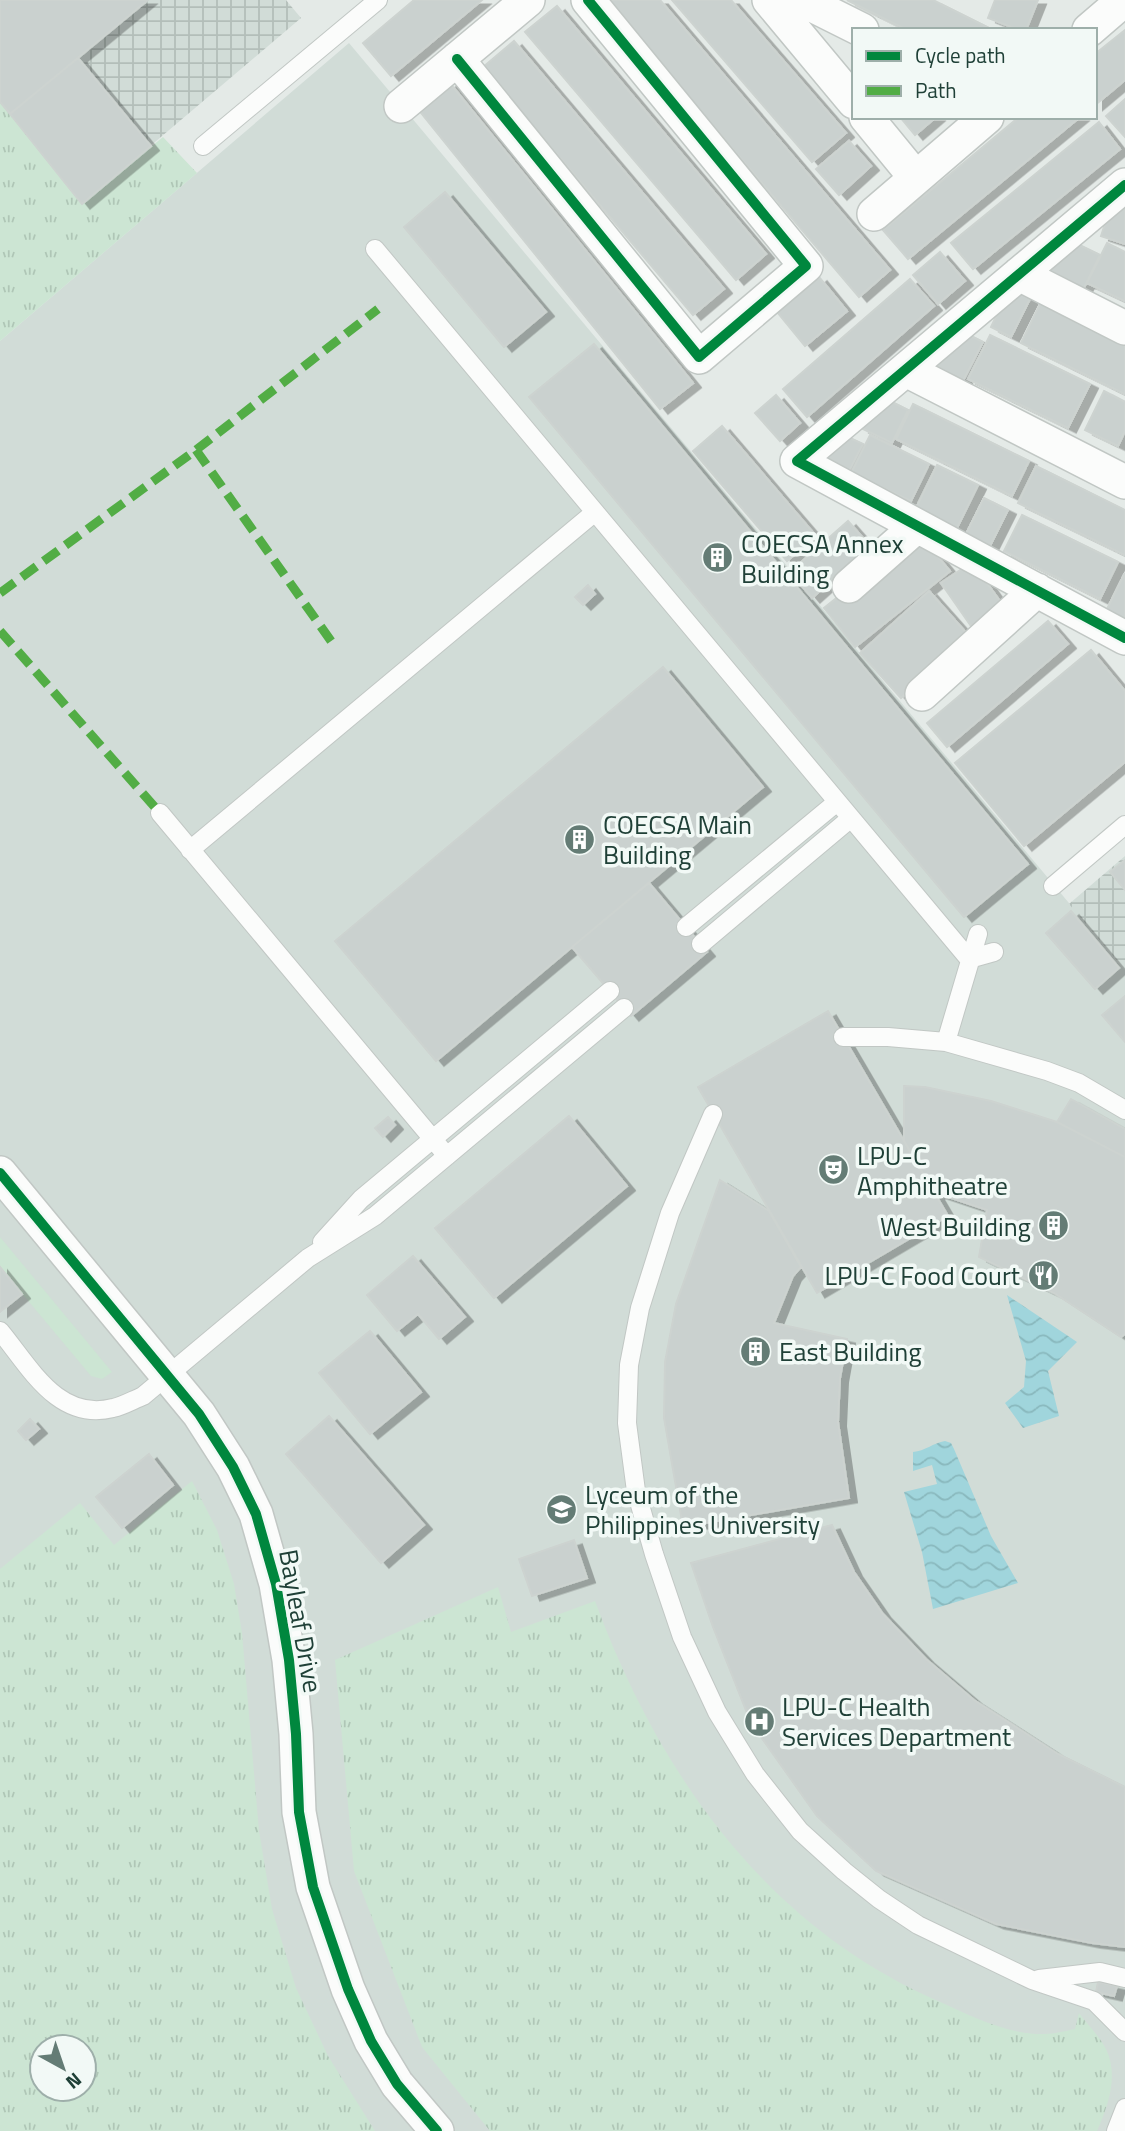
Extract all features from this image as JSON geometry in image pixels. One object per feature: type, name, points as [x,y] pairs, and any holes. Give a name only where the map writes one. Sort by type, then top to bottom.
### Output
[{"type":"street","points":[[401,106],[528,0]]},
{"type":"street","points":[[457,59],[699,357],[806,266],[588,0]]},
{"type":"street","points":[[769,0],[852,100]]},
{"type":"street","points":[[802,0],[858,28]]},
{"type":"street","points":[[1091,28],[1114,2]]},
{"type":"street","points":[[868,119],[916,178]]},
{"type":"street","points":[[874,214],[985,119]]},
{"type":"street","points":[[1125,186],[797,461],[1125,638]]},
{"type":"street","points":[[1019,274],[1125,328]]},
{"type":"street","points":[[906,370],[1125,482]]},
{"type":"street","points":[[849,586],[917,526]]},
{"type":"street","points":[[922,694],[1037,590]]},
{"type":"street","name":"Bayleaf Drive","points":[[0,1173],[206,1425],[233,1467],[256,1514],[276,1584],[289,1660],[296,1734],[299,1812],[313,1887],[348,1989],[371,2041],[397,2084],[437,2131]]},
{"type":"lane","points":[[203,146],[378,0]]},
{"type":"lane","points":[[375,249],[969,959]]},
{"type":"lane","points":[[191,850],[594,512]]},
{"type":"lane","points":[[686,927],[837,802]]},
{"type":"lane","points":[[160,813],[447,1156]]},
{"type":"lane","points":[[701,944],[851,818]]},
{"type":"lane","points":[[1050,888],[1125,825]]},
{"type":"lane","points":[[946,1042],[978,934]]},
{"type":"lane","points":[[969,959],[993,952]]},
{"type":"lane","points":[[0,1331],[48,1389],[61,1401],[78,1409],[112,1409],[143,1396],[308,1258],[361,1199],[610,991]]},
{"type":"lane","points":[[308,1258],[375,1216],[624,1008]]},
{"type":"lane","points":[[843,1037],[888,1037],[946,1042],[1079,1083],[1125,1110]]},
{"type":"lane","points":[[713,1114],[670,1213],[640,1308],[629,1365],[627,1423],[636,1491],[682,1637],[717,1712],[755,1774],[800,1831],[853,1878],[918,1925],[1032,1980],[1094,2001],[1125,2032]]},
{"type":"lane","points":[[1032,1980],[1100,1972],[1125,1978]]},
{"type":"lane","points":[[1115,2131],[1125,2108]]},
{"type":"shaded area","points":[[0,0],[286,0],[301,18],[82,204],[0,102]]},
{"type":"shaded area","name":"Lyceum of the Philippines University","points":[[349,43],[1125,970],[1125,2131],[0,2131],[0,341]]},
{"type":"shaded area","points":[[1125,856],[1125,970],[1069,904]]},
{"type":"green space","points":[[0,102],[82,203],[163,137],[197,173],[0,341]]},
{"type":"green space","points":[[0,1237],[112,1372],[102,1379],[91,1376],[0,1267]]},
{"type":"green space","points":[[192,1481],[217,1530],[234,1584],[242,1633],[259,1831],[272,1909],[296,1988],[328,2056],[375,2131],[0,2131],[0,1569],[80,1503],[114,1545]]},
{"type":"green space","points":[[498,1587],[511,1632],[595,1601],[651,1726],[686,1783],[726,1837],[770,1887],[821,1931],[876,1969],[938,2001],[1003,2028],[1030,2033],[1060,2032],[1075,2029],[1079,2013],[1106,2049],[1112,2070],[1108,2101],[1097,2131],[490,2131],[422,2047],[354,1871],[335,1660]]},
{"type":"water","points":[[1007,1295],[1077,1342],[1048,1371],[1059,1416],[1023,1428],[1005,1403],[1024,1387],[1026,1361]]},
{"type":"water","points":[[945,1441],[951,1443],[991,1536],[1018,1583],[933,1609],[922,1552],[904,1492],[937,1484],[932,1465],[913,1471],[913,1452]]},
{"type":"building","points":[[0,0],[148,0],[10,114],[0,102]]},
{"type":"building","points":[[414,0],[482,0],[391,76],[363,43]]},
{"type":"building","points":[[606,0],[660,0],[890,270],[859,297]]},
{"type":"building","points":[[672,0],[731,0],[846,133],[812,162]]},
{"type":"building","points":[[847,0],[933,0],[989,28],[903,28]]},
{"type":"building","points":[[995,0],[1038,0],[1027,28],[1014,28],[988,18]]},
{"type":"building","points":[[557,6],[766,254],[736,280],[525,32]]},
{"type":"building","points":[[1125,30],[1125,80],[1097,103],[1097,52]]},
{"type":"building","points":[[514,41],[724,289],[693,315],[483,67]]},
{"type":"building","points":[[78,58],[151,146],[82,204],[10,114]]},
{"type":"building","points":[[449,82],[693,383],[660,409],[417,108]]},
{"type":"building","points":[[1125,99],[1125,137],[1106,116]]},
{"type":"building","points":[[902,119],[934,119],[915,135]]},
{"type":"building","points":[[1017,119],[1078,119],[908,259],[883,230]]},
{"type":"building","points":[[1099,122],[1120,149],[973,269],[951,243]]},
{"type":"building","points":[[849,141],[871,166],[839,195],[816,169]]},
{"type":"building","points":[[445,192],[546,312],[504,347],[404,227]]},
{"type":"building","points":[[1113,199],[1125,203],[1125,244],[1101,236]]},
{"type":"building","points":[[1063,237],[1100,255],[1080,296],[1043,278]]},
{"type":"building","points":[[1107,243],[1125,252],[1125,301],[1087,283]]},
{"type":"building","points":[[940,252],[965,281],[938,304],[913,275]]},
{"type":"building","points":[[819,277],[847,311],[805,346],[777,312]]},
{"type":"building","points":[[910,279],[934,306],[807,417],[783,389]]},
{"type":"building","points":[[1009,289],[1030,299],[1011,337],[991,327]]},
{"type":"building","points":[[1041,302],[1125,343],[1125,394],[1021,343]]},
{"type":"building","points":[[957,329],[983,342],[962,383],[936,370]]},
{"type":"building","points":[[990,335],[1090,384],[1068,428],[968,379]]},
{"type":"building","name":"COECSA Annex Building","points":[[594,344],[1028,864],[964,917],[529,397]]},
{"type":"building","points":[[1104,391],[1125,402],[1125,431],[1118,446],[1085,430]]},
{"type":"building","points":[[776,395],[800,423],[780,441],[755,413]]},
{"type":"building","points":[[878,395],[908,410],[892,443],[861,428]]},
{"type":"building","points":[[913,404],[1029,461],[1012,496],[896,439]]},
{"type":"building","points":[[722,426],[816,536],[787,561],[693,451]]},
{"type":"building","points":[[835,431],[863,444],[846,477],[819,463]]},
{"type":"building","points":[[870,435],[929,464],[911,501],[851,473]]},
{"type":"building","points":[[937,465],[978,485],[956,530],[915,510]]},
{"type":"building","points":[[1036,466],[1125,510],[1125,555],[1018,503]]},
{"type":"building","points":[[984,498],[1008,510],[987,552],[963,540]]},
{"type":"building","points":[[1022,515],[1118,562],[1100,599],[1004,551]]},
{"type":"building","points":[[848,521],[870,546],[812,598],[790,572]]},
{"type":"building","points":[[918,533],[950,571],[855,647],[824,608]]},
{"type":"building","points":[[972,562],[1002,604],[971,626],[941,583]]},
{"type":"building","points":[[1125,573],[1125,623],[1105,613]]},
{"type":"building","points":[[588,585],[595,594],[583,605],[575,597]]},
{"type":"building","points":[[929,591],[969,636],[901,698],[860,653]]},
{"type":"building","points":[[1048,621],[1068,644],[947,747],[927,723]]},
{"type":"building","points":[[1091,650],[1125,691],[1125,762],[1024,846],[955,763]]},
{"type":"building","name":"COECSA Main Building","points":[[663,667],[763,787],[436,1061],[335,941]]},
{"type":"building","points":[[1125,860],[1125,890],[1110,872]]},
{"type":"building","points":[[649,883],[707,952],[631,1016],[572,947]]},
{"type":"building","points":[[1071,911],[1119,968],[1095,989],[1046,933]]},
{"type":"building","points":[[1125,996],[1125,1042],[1102,1015]]},
{"type":"building","points":[[828,1011],[948,1216],[817,1293],[698,1087]]},
{"type":"building","name":"West Building","points":[[904,1086],[925,1087],[991,1101],[1057,1122],[1125,1157],[1125,1334],[1121,1337],[1054,1293],[979,1257],[987,1210],[933,1192],[904,1141]]},
{"type":"building","points":[[1071,1099],[1125,1129],[1125,1157],[1057,1122]]},
{"type":"building","points":[[569,1116],[627,1186],[494,1298],[435,1228]]},
{"type":"building","points":[[388,1117],[395,1125],[383,1137],[375,1128]]},
{"type":"building","name":"East Building","points":[[720,1180],[769,1211],[801,1267],[793,1276],[774,1323],[847,1339],[840,1378],[838,1422],[849,1498],[683,1527],[664,1418],[665,1362],[676,1304]]},
{"type":"building","points":[[413,1256],[465,1317],[439,1339],[418,1314],[397,1331],[367,1295]]},
{"type":"building","points":[[0,1267],[22,1294],[0,1312]]},
{"type":"building","points":[[370,1331],[421,1392],[370,1434],[319,1373]]},
{"type":"building","points":[[329,1416],[424,1525],[381,1563],[286,1454]]},
{"type":"building","points":[[30,1419],[39,1429],[26,1440],[18,1431]]},
{"type":"building","points":[[149,1454],[173,1485],[122,1528],[96,1497]]},
{"type":"building","points":[[832,1525],[854,1572],[883,1614],[926,1659],[974,1700],[1058,1754],[1125,1787],[1125,1947],[996,1924],[876,1871],[817,1816],[751,1723],[691,1563]]},
{"type":"building","points":[[574,1540],[587,1578],[532,1596],[519,1559]]},
{"type":"building","points":[[1098,1982],[1117,1986],[1114,1996],[1096,1992]]},
{"type":"marked path","points":[[0,593],[196,450],[378,309]]},
{"type":"marked path","points":[[196,450],[336,648]]},
{"type":"marked path","points":[[0,631],[160,813]]},
{"type":"cycle path","points":[[457,59],[699,357],[806,266],[588,0]]},
{"type":"cycle path","points":[[1125,185],[797,461],[1125,638]]},
{"type":"cycle path","points":[[0,1173],[199,1414],[233,1467],[256,1514],[276,1584],[289,1660],[296,1734],[299,1812],[313,1887],[348,1989],[371,2041],[397,2084],[437,2131]]},
{"type":"place","name":"COECSA Annex Building","points":[[718,558]]},
{"type":"place","name":"COECSA Main Building","points":[[580,839]]},
{"type":"place","name":"LPU-C Amphitheatre","points":[[834,1170]]},
{"type":"place","name":"West Building","points":[[1054,1226]]},
{"type":"place","name":"LPU-C Food Court","points":[[1043,1275]]},
{"type":"place","name":"East Building","points":[[756,1351]]},
{"type":"place","name":"Lyceum of the Philippines University","points":[[562,1509]]},
{"type":"place","name":"LPU-C Health Services Department","points":[[759,1721]]}]
